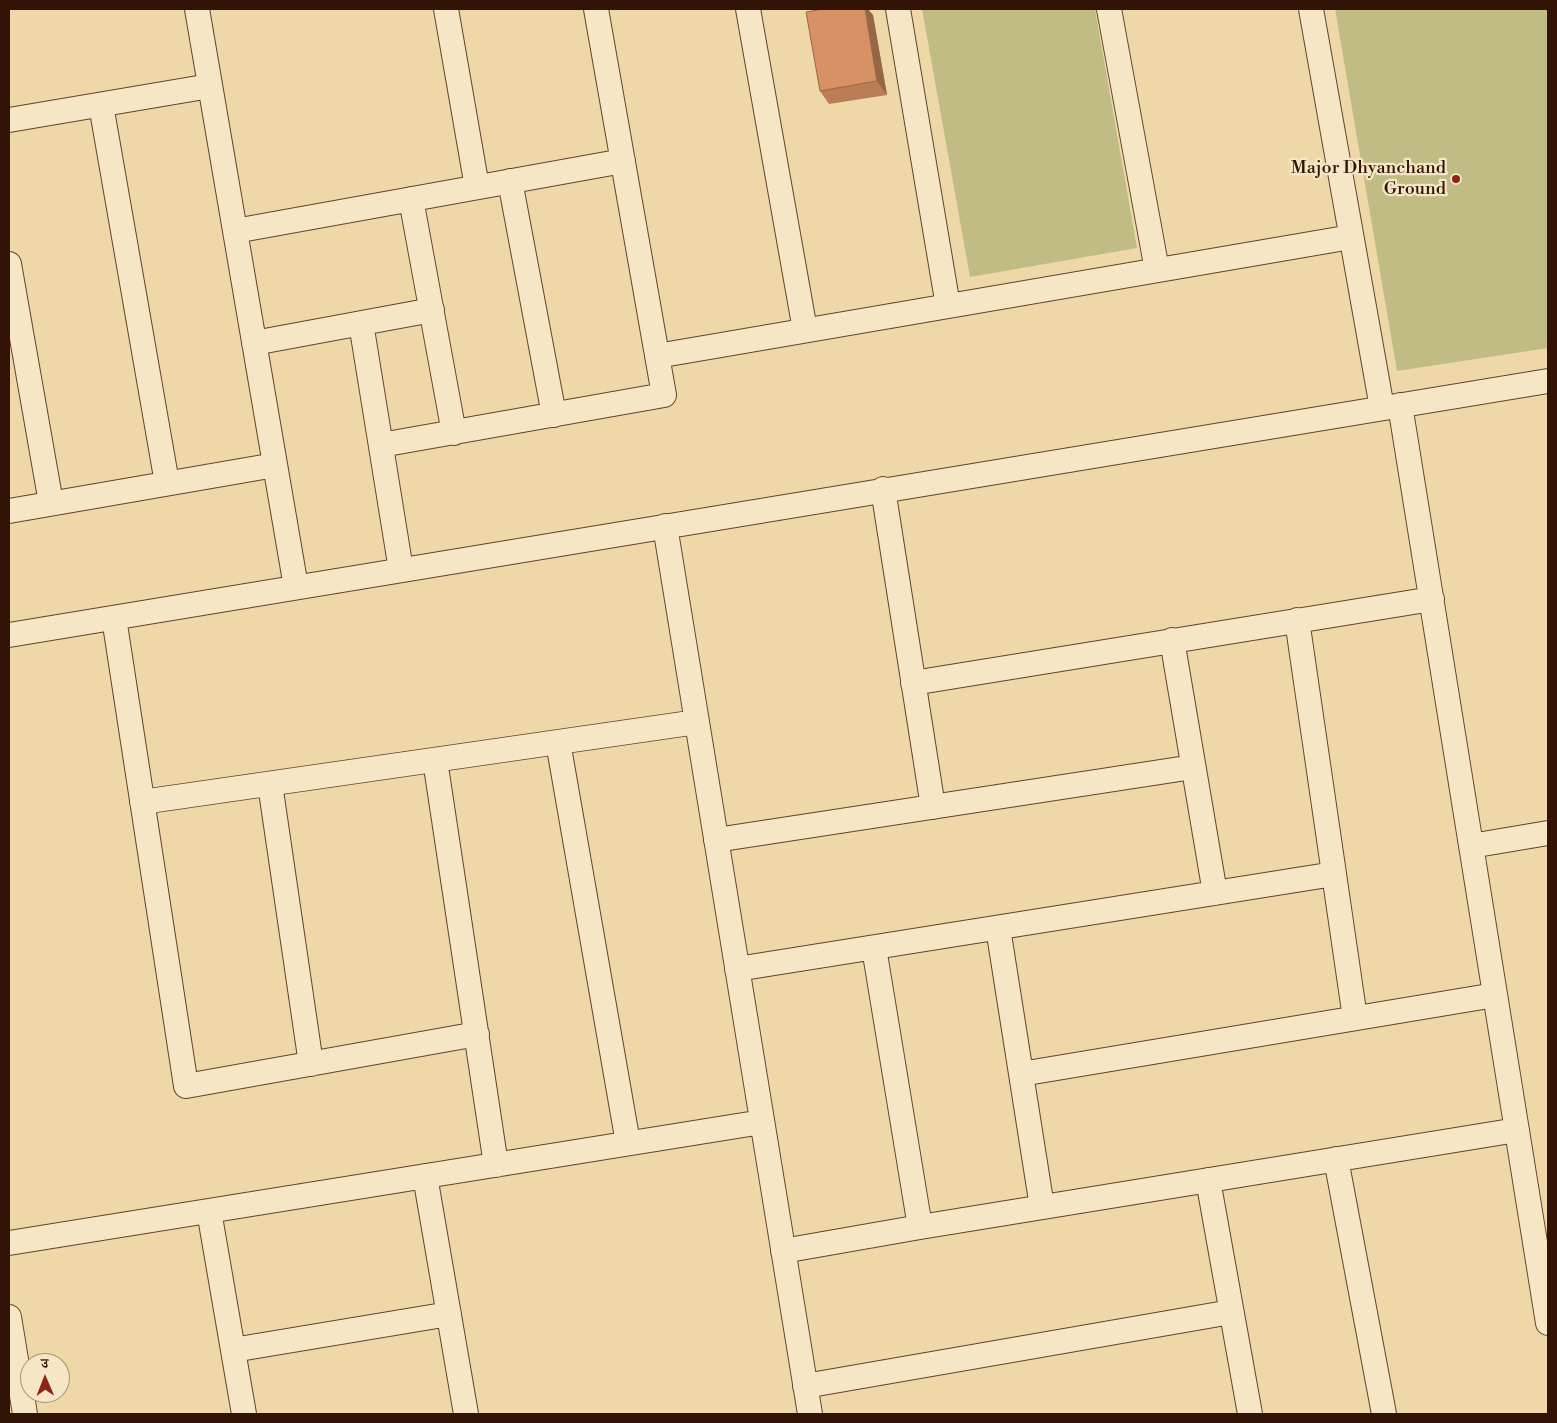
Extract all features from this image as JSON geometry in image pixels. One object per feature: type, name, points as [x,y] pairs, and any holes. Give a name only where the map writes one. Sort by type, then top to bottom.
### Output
[{"type":"street","points":[[197,9],[296,588]]},
{"type":"street","points":[[446,9],[477,187]]},
{"type":"street","points":[[381,446],[664,395],[596,9]]},
{"type":"street","points":[[748,9],[805,330]]},
{"type":"street","points":[[898,9],[948,306]]},
{"type":"street","points":[[1109,9],[1157,270]]},
{"type":"street","points":[[1311,9],[1351,237],[1391,406],[1432,599],[1517,1130],[1542,1250],[1548,1323]]},
{"type":"street","points":[[9,120],[210,86]]},
{"type":"street","points":[[100,105],[167,483]]},
{"type":"street","points":[[235,231],[623,161]]},
{"type":"street","points":[[510,181],[554,415]]},
{"type":"street","points":[[411,199],[454,433]]},
{"type":"street","points":[[657,356],[1351,237]]},
{"type":"street","points":[[9,264],[51,503]]},
{"type":"street","points":[[254,343],[432,310]]},
{"type":"street","points":[[361,323],[401,570]]},
{"type":"street","points":[[9,635],[1548,380]]},
{"type":"street","points":[[9,511],[275,465]]},
{"type":"street","points":[[883,489],[933,807]]},
{"type":"street","points":[[665,526],[810,1414]]},
{"type":"street","points":[[913,683],[1432,599]]},
{"type":"street","points":[[114,618],[186,1086],[477,1034]]},
{"type":"street","points":[[1297,620],[1355,1018]]},
{"type":"street","points":[[1172,640],[1215,893]]},
{"type":"street","points":[[142,802],[697,722]]},
{"type":"street","points":[[558,742],[628,1143]]},
{"type":"street","points":[[435,760],[496,1165]]},
{"type":"street","points":[[716,840],[1193,767]]},
{"type":"street","points":[[270,784],[311,1064]]},
{"type":"street","points":[[1471,846],[1548,833]]},
{"type":"street","points":[[737,969],[1334,874]]},
{"type":"street","points":[[998,928],[1042,1207]]},
{"type":"street","points":[[874,948],[920,1226]]},
{"type":"street","points":[[1022,1074],[1495,995]]},
{"type":"street","points":[[9,1243],[762,1122]]},
{"type":"street","points":[[783,1250],[920,1226],[1517,1130]]},
{"type":"street","points":[[1336,1159],[1384,1414]]},
{"type":"street","points":[[425,1176],[466,1414]]},
{"type":"street","points":[[1208,1180],[1250,1414]]},
{"type":"street","points":[[209,1211],[244,1414]]},
{"type":"street","points":[[805,1386],[1231,1312]]},
{"type":"street","points":[[233,1350],[449,1314]]},
{"type":"street","points":[[9,1317],[25,1414]]},
{"type":"shaded area","points":[[922,9],[1095,9],[1137,248],[970,277]]},
{"type":"shaded area","name":"Major Dhyanchand Ground","points":[[1335,9],[1548,9],[1548,348],[1397,371]]},
{"type":"building","points":[[823,9],[865,9],[877,81],[820,91],[806,12]]},
{"type":"place","name":"Major Dhyanchand Ground","points":[[1456,179]]}]
